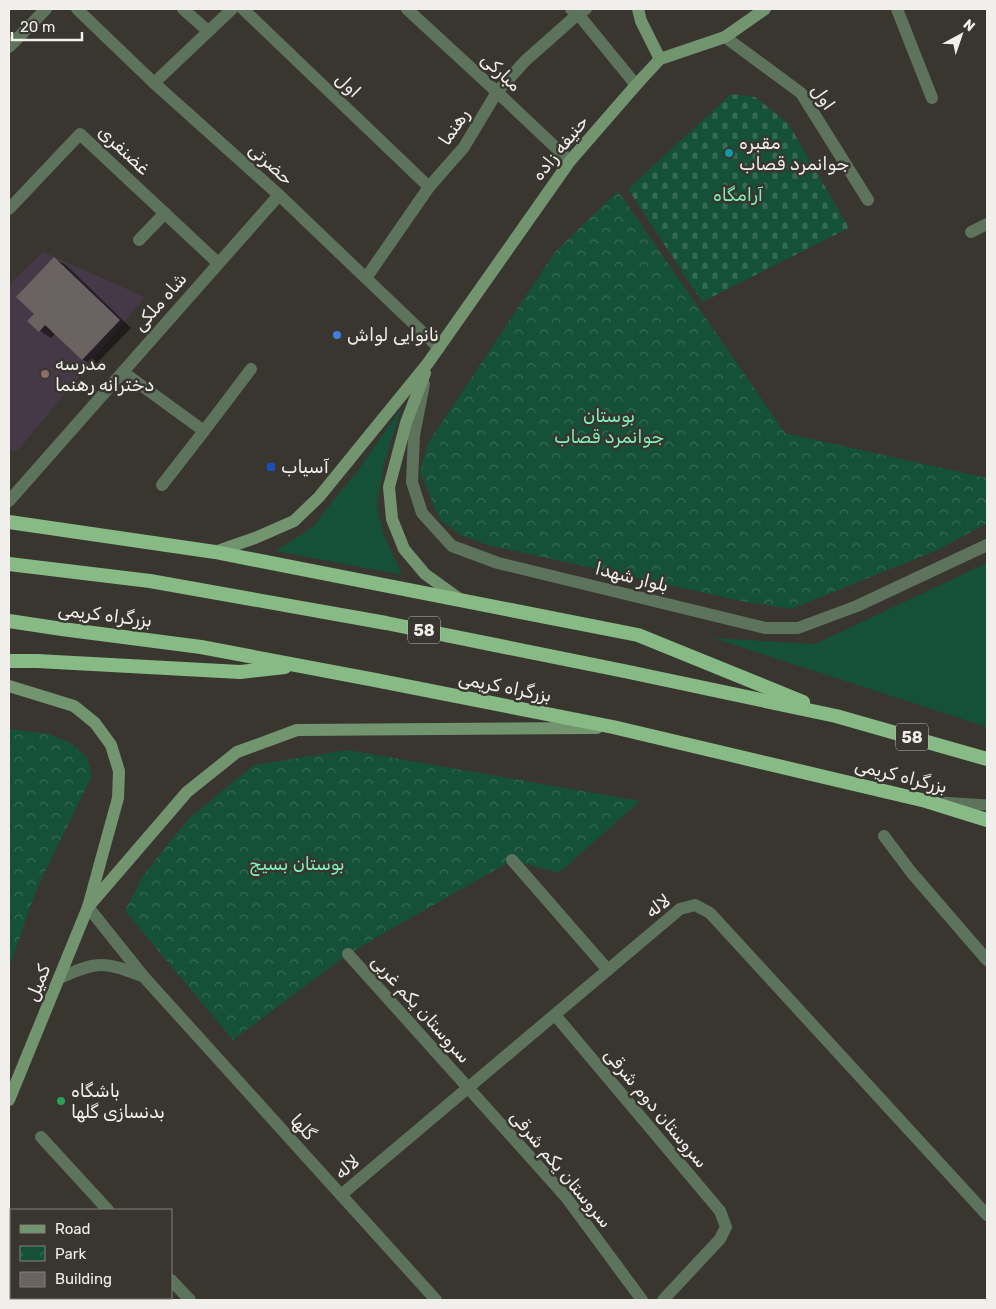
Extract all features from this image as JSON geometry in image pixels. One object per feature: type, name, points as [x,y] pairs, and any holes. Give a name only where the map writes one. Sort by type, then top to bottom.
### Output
[{"type":"highway","points":[[9,522],[215,552],[638,635],[836,716]]},
{"type":"highway","name":"58","points":[[9,564],[150,580],[386,623],[836,716],[987,759]]},
{"type":"highway","name":"بزرگراه کریمی","points":[[9,621],[201,647],[612,727],[926,801],[987,820]]},
{"type":"highway","points":[[9,661],[240,672],[302,666]]},
{"type":"main road","points":[[638,9],[641,21],[660,59]]},
{"type":"main road","name":"حنیفه زاده","points":[[428,363],[570,161],[660,59],[725,37],[766,9]]},
{"type":"main road","points":[[215,552],[255,538],[294,521],[319,497],[428,363]]},
{"type":"main road","points":[[428,363],[406,423],[390,487],[392,519],[404,549],[425,574],[461,600]]},
{"type":"main road","points":[[9,686],[74,706],[95,722],[111,745],[119,771],[118,798],[88,907]]},
{"type":"main road","points":[[88,907],[187,792],[237,752],[296,730],[612,727]]},
{"type":"main road","name":"کمیل","points":[[9,1100],[88,907]]},
{"type":"street","points":[[9,47],[46,9]]},
{"type":"street","name":"حضرتی","points":[[77,9],[154,83],[279,195],[439,348]]},
{"type":"street","points":[[183,9],[208,31]]},
{"type":"street","points":[[154,83],[232,9]]},
{"type":"street","name":"اول","points":[[243,9],[429,188]]},
{"type":"street","name":"مبارکی","points":[[407,9],[570,161]]},
{"type":"street","points":[[897,9],[932,98]]},
{"type":"street","points":[[578,11],[636,85]]},
{"type":"street","name":"رهنما","points":[[366,278],[429,188],[464,147],[497,92],[525,61],[578,11]]},
{"type":"street","name":"اول","points":[[725,37],[801,93],[868,200]]},
{"type":"street","name":"غضنفری","points":[[9,209],[80,134],[218,263]]},
{"type":"street","name":"شاه ملکی","points":[[9,501],[279,195]]},
{"type":"street","points":[[139,240],[165,213]]},
{"type":"street","points":[[971,232],[987,224]]},
{"type":"street","name":"بلوار شهدا","points":[[428,363],[414,435],[412,482],[422,514],[452,546],[498,563],[765,628],[798,628],[857,606],[987,545]]},
{"type":"street","points":[[162,485],[251,369]]},
{"type":"street","points":[[123,372],[204,431]]},
{"type":"street","points":[[884,836],[911,872],[987,960]]},
{"type":"street","points":[[512,860],[608,970]]},
{"type":"street","name":"لاله","points":[[341,1195],[680,909],[695,905],[710,913],[987,1214]]},
{"type":"street","name":"گلها","points":[[88,907],[144,977],[436,1300]]},
{"type":"street","name":"سروستان یکم غربی","points":[[348,954],[468,1087]]},
{"type":"street","name":"گلها","points":[[59,978],[102,965],[118,967],[144,977]]},
{"type":"street","name":"سروستان دوم شرقی","points":[[555,1015],[720,1211],[726,1227],[720,1239],[663,1300]]},
{"type":"street","name":"سروستان یکم شرقی","points":[[468,1087],[566,1197],[642,1300]]},
{"type":"street","points":[[41,1136],[107,1209]]},
{"type":"street","points":[[172,1281],[190,1300]]},
{"type":"lane","points":[[926,801],[987,805]]},
{"type":"shaded area","name":"مدرسه دخترانه رهنما","points":[[43,252],[145,297],[18,450],[9,450],[9,285]]},
{"type":"green space","name":"آرامگاه","points":[[731,94],[755,97],[788,123],[849,228],[702,302],[628,189]]},
{"type":"green space","name":"بوستان جوانمرد قصاب","points":[[618,191],[785,433],[987,478],[987,523],[940,549],[791,609],[746,602],[488,545],[461,535],[440,520],[420,472],[428,443],[555,252]]},
{"type":"green space","points":[[402,407],[384,463],[377,505],[384,535],[402,575],[276,551],[314,526],[357,472]]},
{"type":"green space","points":[[987,563],[987,727],[713,638],[815,644]]},
{"type":"green space","points":[[9,729],[49,734],[71,743],[87,757],[92,776],[37,888],[9,968]]},
{"type":"green space","name":"بوستان بسیج","points":[[348,750],[640,801],[559,873],[512,860],[348,954],[233,1040],[125,911],[143,876],[188,819],[254,765]]},
{"type":"building","points":[[54,257],[120,320],[82,360],[45,325],[39,332],[27,321],[34,314],[16,297]]},
{"type":"place","name":"مقبره جوانمرد قصاب","points":[[729,153]]},
{"type":"place","name":"نانوایی لواش","points":[[337,335]]},
{"type":"place","name":"مدرسه دخترانه رهنما","points":[[45,374]]},
{"type":"place","name":"آسیاب","points":[[271,467]]},
{"type":"place","name":"باشگاه بدنسازی گلها","points":[[61,1101]]}]
